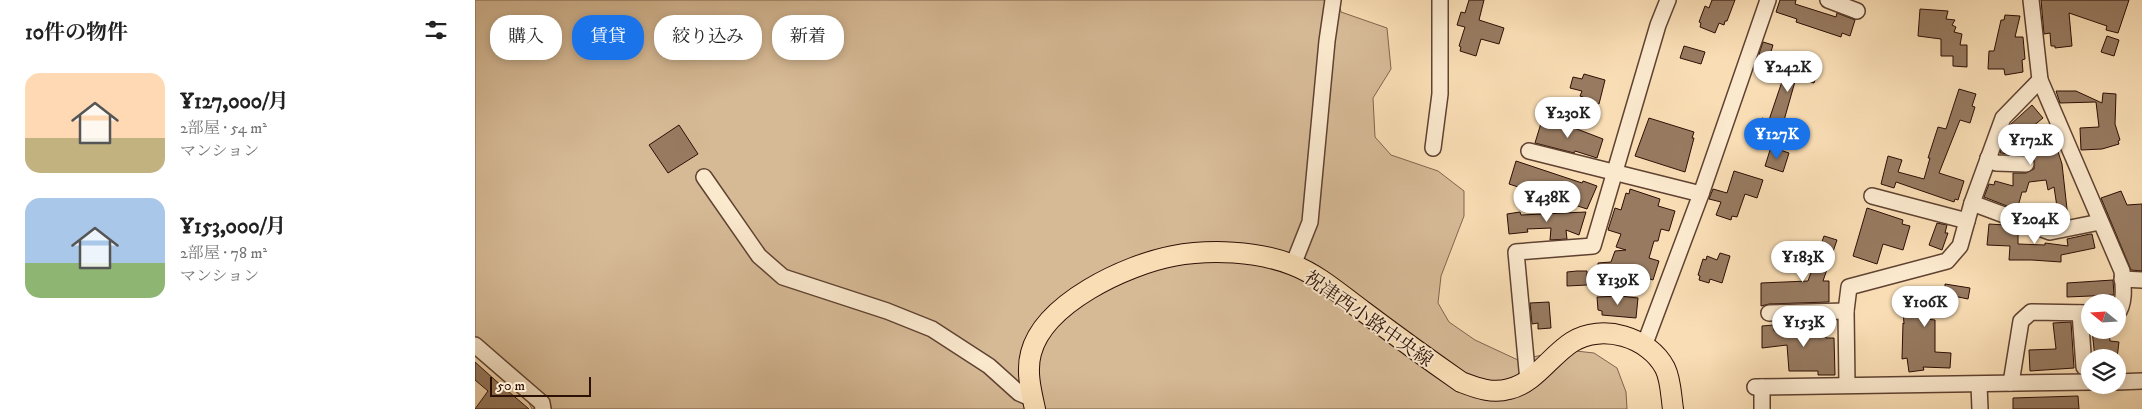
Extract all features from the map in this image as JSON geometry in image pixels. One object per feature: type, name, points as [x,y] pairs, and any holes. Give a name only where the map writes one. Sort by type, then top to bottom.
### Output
[{"type":"main road","name":"祝津西小路中央線","points":[[1034,404],[1029,371],[1031,353],[1037,336],[1061,308],[1113,277],[1142,265],[1172,256],[1195,253],[1252,255],[1293,265],[1321,280],[1461,382],[1482,390],[1500,391],[1528,381],[1572,342],[1587,335],[1602,334],[1631,338],[1660,360],[1665,369],[1673,409]]},
{"type":"street","points":[[1293,265],[1310,222],[1327,41],[1333,0]]},
{"type":"street","points":[[1433,148],[1440,94],[1440,0]]},
{"type":"street","points":[[1528,381],[1516,252],[1593,246],[1658,25],[1668,0]]},
{"type":"street","points":[[1644,346],[1701,194],[1768,0]]},
{"type":"street","points":[[1828,0],[1857,10]]},
{"type":"street","points":[[2031,0],[2040,80],[2122,271],[2122,294]]},
{"type":"street","points":[[1847,385],[1846,311],[1849,287],[1947,262],[1960,246],[1972,202],[2003,118],[2040,80]]},
{"type":"street","points":[[1529,151],[1701,194]]},
{"type":"street","points":[[1988,158],[1996,163],[2026,164]]},
{"type":"street","points":[[703,177],[759,256],[783,277],[887,311],[932,329],[989,366],[1034,404]]},
{"type":"street","points":[[1872,196],[1967,221]]},
{"type":"street","points":[[1972,202],[2051,232],[2100,222]]},
{"type":"street","points":[[2122,279],[2142,280]]},
{"type":"street","points":[[1769,313],[1846,311]]},
{"type":"street","points":[[2011,383],[2021,321],[2031,312],[2081,313]]},
{"type":"street","points":[[475,345],[542,403],[543,409]]},
{"type":"street","points":[[2126,382],[2142,381]]},
{"type":"street","points":[[1762,409],[1759,387],[2081,382]]},
{"type":"street","points":[[1979,385],[1980,409]]},
{"type":"shaded area","points":[[475,0],[1338,0],[1341,12],[1387,28],[1391,69],[1373,98],[1375,137],[1391,155],[1438,171],[1464,191],[1464,216],[1441,276],[1438,303],[1449,322],[1475,340],[1518,360],[1567,350],[1594,353],[1617,368],[1626,392],[1627,409],[532,409],[513,372],[475,341]]},
{"type":"building","points":[[1469,0],[1484,0],[1479,20],[1504,28],[1499,44],[1481,39],[1476,56],[1460,51],[1461,47],[1459,46],[1465,27],[1457,25],[1461,12],[1465,13]]},
{"type":"building","points":[[1712,0],[1735,0],[1727,21],[1725,21],[1724,25],[1719,23],[1715,33],[1700,27],[1701,23],[1699,22],[1705,6],[1709,8]]},
{"type":"building","points":[[1780,0],[1796,0],[1795,4],[1836,17],[1837,13],[1855,20],[1850,36],[1842,33],[1841,37],[1796,22],[1797,19],[1776,12]]},
{"type":"building","points":[[2041,0],[2129,0],[2118,33],[2106,30],[2107,26],[2069,13],[2072,46],[2055,48],[2055,46],[2051,46],[2050,33],[2044,34]]},
{"type":"building","points":[[1920,9],[1948,11],[1946,19],[1955,20],[1952,25],[1956,27],[1954,32],[1962,34],[1960,45],[1967,45],[1967,67],[1953,66],[1953,56],[1941,56],[1941,39],[1918,36]]},
{"type":"building","points":[[2005,15],[2020,16],[2015,37],[2023,37],[2025,59],[2022,60],[2023,72],[2005,75],[2004,69],[1988,69],[1989,51],[1994,51],[2001,20],[2004,20]]},
{"type":"building","points":[[2107,36],[2119,40],[2114,56],[2101,52]]},
{"type":"building","points":[[1763,42],[1773,45],[1769,58],[1759,54]]},
{"type":"building","points":[[1684,46],[1705,52],[1701,64],[1680,58]]},
{"type":"building","points":[[1791,55],[1820,64],[1814,83],[1796,78],[1779,138],[1758,132],[1762,118],[1769,120]]},
{"type":"building","points":[[1584,74],[1605,80],[1599,104],[1582,100],[1583,97],[1580,96],[1582,91],[1570,88],[1573,77],[1582,79]]},
{"type":"building","points":[[1959,89],[1976,94],[1972,106],[1975,107],[1970,123],[1960,120],[1939,173],[1964,181],[1958,200],[1955,199],[1954,202],[1896,182],[1894,188],[1881,184],[1888,156],[1902,160],[1898,172],[1924,179],[1930,158],[1928,158],[1938,127],[1946,129]]},
{"type":"building","points":[[2056,91],[2076,91],[2102,103],[2103,93],[2116,94],[2115,124],[2120,140],[2118,141],[2119,144],[2102,149],[2081,150],[2080,128],[2099,127],[2096,102],[2060,103]]},
{"type":"building","points":[[2032,105],[2043,118],[2005,149],[2053,136],[2062,164],[2068,218],[2059,220],[2054,187],[2048,190],[2046,180],[2029,182],[2026,192],[2022,192],[2017,210],[1984,197],[1989,184],[1994,185],[1995,181],[2013,186],[2013,173],[2026,173],[2034,169],[2034,160],[2031,156],[2000,153],[2010,125]]},
{"type":"building","points":[[1649,118],[1694,132],[1685,172],[1635,156]]},
{"type":"building","points":[[1542,120],[1568,128],[1569,126],[1603,139],[1597,158],[1575,151],[1574,153],[1535,143]]},
{"type":"building","points":[[679,125],[698,154],[668,173],[649,145]]},
{"type":"building","points":[[1771,147],[1789,153],[1783,172],[1765,166]]},
{"type":"building","points":[[1516,161],[1582,183],[1583,181],[1597,186],[1587,209],[1509,184]]},
{"type":"building","points":[[1734,171],[1763,180],[1757,198],[1745,194],[1737,217],[1732,216],[1731,220],[1716,215],[1721,202],[1709,199],[1713,189],[1727,193]]},
{"type":"building","points":[[1630,189],[1660,199],[1658,206],[1675,211],[1669,231],[1661,229],[1658,241],[1654,241],[1649,258],[1659,261],[1653,280],[1625,271],[1623,279],[1599,275],[1598,263],[1611,262],[1615,251],[1626,250],[1616,247],[1621,234],[1608,230],[1615,208],[1621,210],[1626,193],[1629,194]]},
{"type":"building","points":[[2121,191],[2127,205],[2142,204],[2142,271],[2131,270],[2101,198]]},
{"type":"building","points":[[1867,208],[1903,220],[1902,224],[1910,226],[1903,250],[1883,244],[1877,264],[1853,256]]},
{"type":"building","points":[[1520,212],[1521,215],[1586,212],[1579,235],[1566,230],[1567,239],[1550,240],[1551,228],[1527,229],[1528,232],[1509,234],[1507,214]]},
{"type":"building","points":[[1937,223],[1947,225],[1945,233],[1948,233],[1942,250],[1929,245]]},
{"type":"building","points":[[1989,224],[2005,225],[2018,230],[2018,244],[2045,245],[2045,243],[2068,246],[2067,239],[2092,234],[2095,248],[2061,255],[2061,262],[2009,260],[2010,246],[1987,245]]},
{"type":"building","points":[[1824,236],[1837,240],[1823,281],[1829,281],[1829,302],[1769,304],[1761,306],[1761,283],[1808,281]]},
{"type":"building","points":[[1720,253],[1730,256],[1722,283],[1710,279],[1709,283],[1699,280],[1700,276],[1698,275],[1703,259],[1706,260],[1707,256],[1717,260]]},
{"type":"building","points":[[1587,271],[1587,285],[1567,286],[1567,272]]},
{"type":"building","points":[[2113,280],[2114,294],[2081,294],[2081,296],[2067,297],[2067,283]]},
{"type":"building","points":[[1945,284],[1970,288],[1968,299],[1944,294],[1932,298],[1926,319],[1935,320],[1935,352],[1951,353],[1950,368],[1923,367],[1924,370],[1909,372],[1907,358],[1902,359],[1904,324],[1902,296],[1913,295],[1913,289],[1945,287]]},
{"type":"building","points":[[1620,296],[1638,298],[1636,318],[1602,315],[1602,311],[1598,310],[1597,297]]},
{"type":"building","points":[[1549,302],[1551,328],[1538,329],[1538,323],[1532,324],[1530,303]]},
{"type":"building","points":[[2071,322],[2074,368],[2030,371],[2029,350],[2056,349],[2053,323]]},
{"type":"building","points":[[1774,325],[1774,331],[1815,329],[1815,325],[1826,325],[1826,338],[1834,338],[1835,375],[1818,375],[1818,371],[1789,371],[1787,345],[1762,348],[1762,326]]},
{"type":"building","points":[[2093,339],[2110,339],[2110,341],[2119,342],[2118,349],[2094,349]]},
{"type":"building","points":[[475,362],[529,409],[475,409],[488,391],[475,380]]},
{"type":"building","points":[[2078,396],[2079,409],[2013,409],[2013,398]]}]
